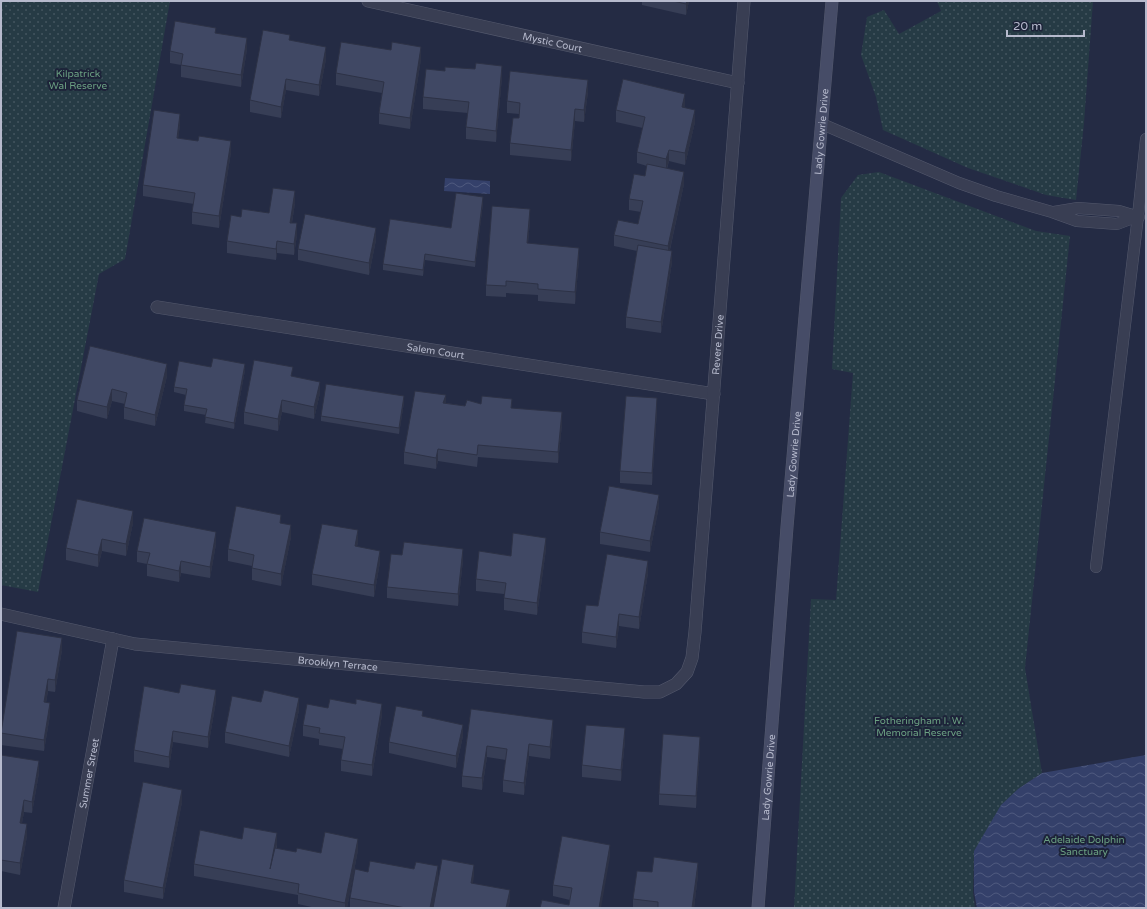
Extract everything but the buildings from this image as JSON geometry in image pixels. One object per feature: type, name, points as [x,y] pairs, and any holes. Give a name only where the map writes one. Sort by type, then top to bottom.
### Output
[{"type":"main road","name":"Lady Gowrie Drive","points":[[758,908],[787,527],[832,1]]},
{"type":"street","name":"Mystic Court","points":[[368,1],[738,83]]},
{"type":"street","name":"Revere Drive","points":[[676,684],[686,672],[692,658],[744,1]]},
{"type":"street","name":"Salem Court","points":[[157,307],[714,394]]},
{"type":"street","name":"Brooklyn Terrace","points":[[1,614],[143,645],[644,692],[660,692],[676,684]]},
{"type":"street","name":"Summer Street","points":[[64,908],[113,639]]},
{"type":"lane","points":[[822,124],[959,183],[996,196],[1052,212],[1078,208],[1119,211],[1142,216]]},
{"type":"lane","points":[[1096,566],[1142,216],[1146,139]]},
{"type":"green space","name":"Kilpatrick Wal Reserve","points":[[1,1],[170,1],[125,259],[99,274],[38,592],[1,585]]},
{"type":"green space","points":[[937,1],[1093,1],[1084,123],[1076,200],[1046,195],[968,168],[883,130],[876,97],[861,55],[867,17],[884,10],[899,34],[941,11]]},
{"type":"green space","name":"Fotheringham I. W. Memorial Reserve","points":[[879,172],[1036,231],[1070,236],[1025,668],[1042,773],[1018,789],[974,851],[973,893],[975,908],[794,908],[811,599],[836,600],[853,373],[832,369],[841,198],[858,175]]},
{"type":"water","points":[[445,178],[490,181],[490,194],[444,191]]},
{"type":"water","name":"Adelaide Dolphin Sanctuary","points":[[1146,755],[1146,908],[977,908],[974,892],[974,851],[1001,805],[1018,789],[1042,773]]}]
